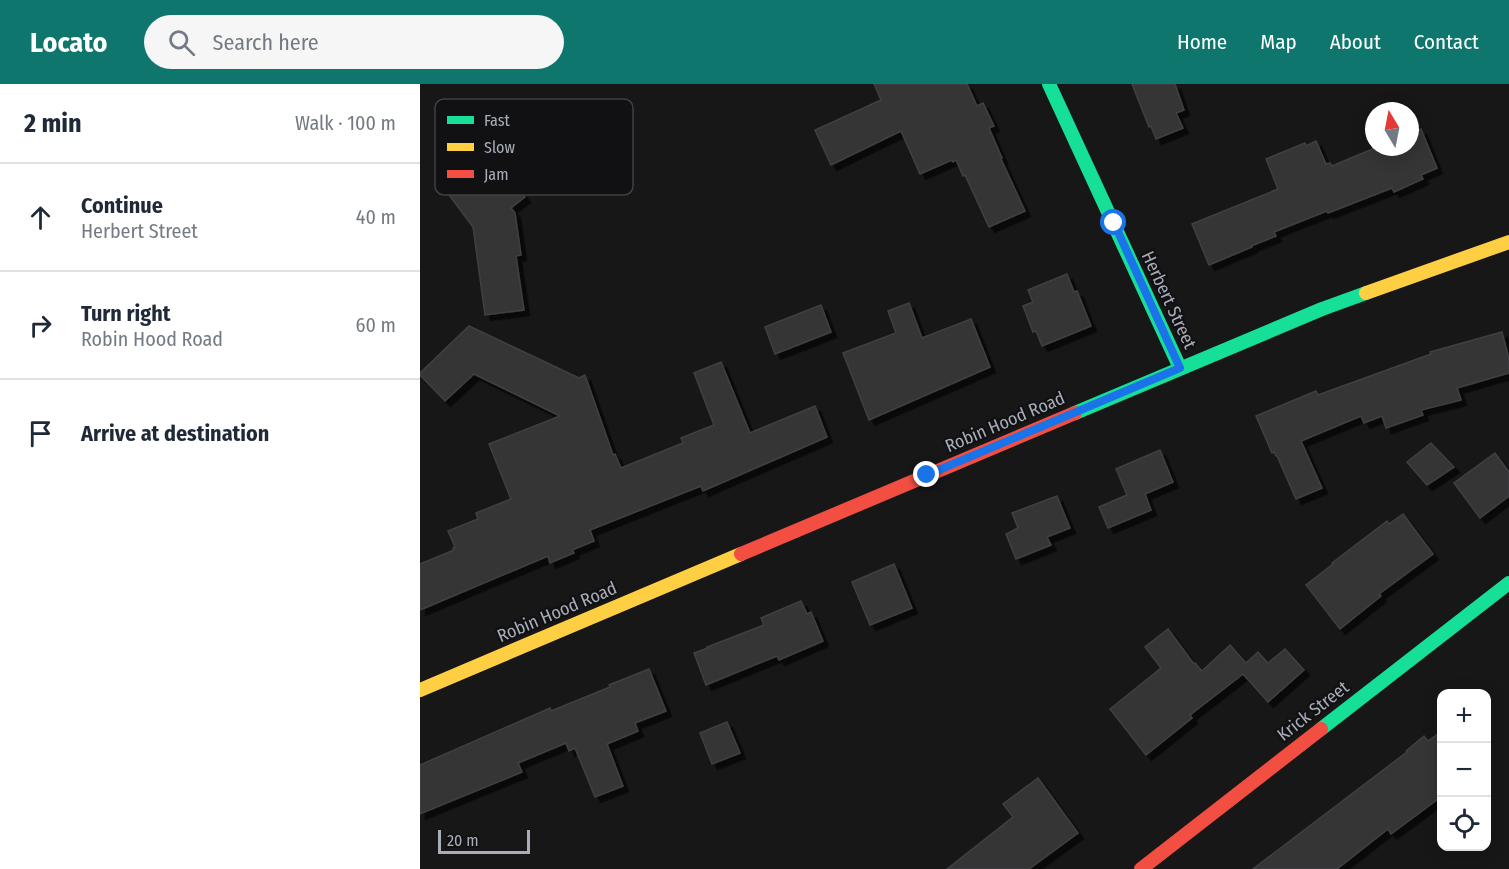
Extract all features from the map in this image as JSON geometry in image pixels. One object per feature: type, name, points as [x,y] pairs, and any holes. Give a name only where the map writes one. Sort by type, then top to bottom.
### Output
[{"type":"street","name":"Herbert Street","points":[[1049,84],[1180,368]]},
{"type":"street","name":"Robin Hood Road","points":[[420,690],[1322,309],[1509,242]]},
{"type":"street","name":"Krick Street","points":[[1141,869],[1509,583]]},
{"type":"building","points":[[874,84],[967,84],[977,106],[983,103],[994,126],[989,128],[1025,211],[989,227],[956,160],[920,174],[901,131],[831,165],[815,130],[881,100]]},
{"type":"building","points":[[1132,84],[1175,84],[1184,110],[1176,113],[1183,128],[1156,139]]},
{"type":"building","points":[[1421,129],[1437,168],[1421,175],[1423,179],[1394,192],[1392,188],[1274,232],[1276,236],[1209,265],[1192,224],[1278,189],[1266,159],[1305,143],[1306,146],[1316,141],[1326,164],[1330,163],[1332,166],[1365,152],[1365,156],[1419,156],[1419,130]]},
{"type":"building","points":[[449,195],[523,195],[525,197],[511,208],[515,213],[521,255],[516,256],[524,310],[485,315],[473,227]]},
{"type":"building","points":[[1067,274],[1074,292],[1077,291],[1091,326],[1042,346],[1036,331],[1033,332],[1023,306],[1033,302],[1028,290]]},
{"type":"building","points":[[909,303],[922,338],[971,319],[990,367],[869,420],[843,353],[896,333],[888,311]]},
{"type":"building","points":[[821,305],[831,332],[775,354],[765,327]]},
{"type":"building","points":[[469,326],[579,378],[585,375],[613,455],[615,454],[621,468],[683,443],[681,438],[714,425],[694,373],[721,362],[750,433],[815,406],[827,437],[703,491],[701,486],[590,530],[594,541],[572,550],[574,553],[550,563],[548,556],[420,610],[420,564],[454,550],[455,547],[448,531],[478,519],[476,513],[511,499],[489,444],[560,416],[474,374],[445,401],[420,373]]},
{"type":"building","points":[[1502,332],[1509,359],[1509,373],[1457,388],[1461,400],[1421,410],[1423,415],[1386,428],[1382,416],[1364,423],[1361,416],[1301,441],[1322,488],[1296,499],[1256,416],[1316,391],[1318,395],[1431,354],[1430,352]]},
{"type":"building","points":[[1431,443],[1454,467],[1427,485],[1407,462]]},
{"type":"building","points":[[1160,450],[1173,482],[1145,494],[1151,510],[1108,528],[1099,507],[1127,495],[1116,469]]},
{"type":"building","points":[[1495,453],[1509,472],[1509,496],[1480,518],[1454,483]]},
{"type":"building","points":[[1057,496],[1070,528],[1047,537],[1051,545],[1016,559],[1006,534],[1018,528],[1012,513]]},
{"type":"building","points":[[1403,514],[1433,554],[1379,594],[1381,596],[1340,629],[1306,585],[1387,521],[1389,524]]},
{"type":"building","points":[[894,564],[912,608],[870,625],[852,582]]},
{"type":"building","points":[[801,601],[807,614],[811,612],[823,641],[779,660],[777,656],[706,685],[694,653],[764,625],[761,618]]},
{"type":"building","points":[[1168,629],[1194,664],[1202,671],[1230,645],[1246,663],[1258,652],[1268,663],[1285,649],[1304,670],[1268,702],[1243,674],[1190,715],[1192,718],[1146,755],[1110,709],[1161,668],[1145,647]]},
{"type":"building","points":[[649,669],[666,711],[635,723],[638,731],[607,744],[623,786],[595,797],[575,748],[569,751],[566,743],[518,763],[522,772],[420,814],[420,765],[550,708],[551,711]]},
{"type":"building","points":[[727,722],[740,753],[712,764],[700,733]]},
{"type":"building","points":[[1437,735],[1437,800],[1391,834],[1388,829],[1337,869],[1253,869],[1407,752],[1424,736],[1428,741]]},
{"type":"building","points":[[1038,778],[1078,833],[1029,869],[947,869],[1013,817],[1003,804]]},
{"type":"traffic: fast","points":[[1049,84],[1180,368]]},
{"type":"traffic: fast","points":[[1075,413],[1322,309],[1366,293]]},
{"type":"traffic: fast","points":[[1321,729],[1509,583]]},
{"type":"traffic: slow","points":[[1366,293],[1509,242]]},
{"type":"traffic: slow","points":[[420,690],[741,554]]},
{"type":"traffic: jam","points":[[741,554],[1075,413]]},
{"type":"traffic: jam","points":[[1141,869],[1321,729]]},
{"type":"route","points":[[927,475],[1180,368],[1114,223]]}]
